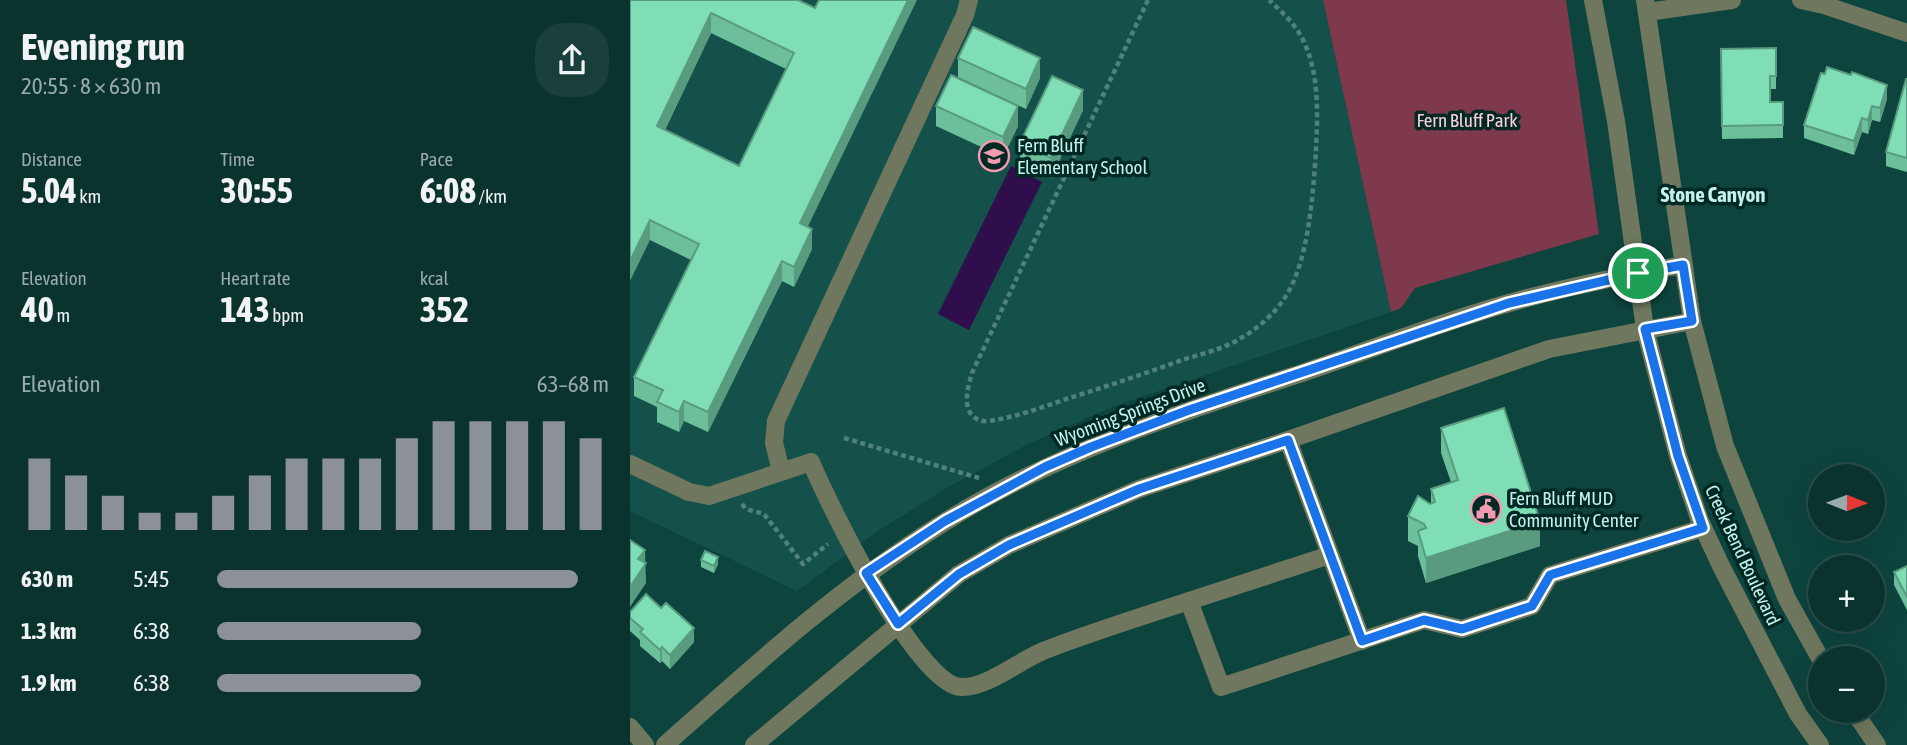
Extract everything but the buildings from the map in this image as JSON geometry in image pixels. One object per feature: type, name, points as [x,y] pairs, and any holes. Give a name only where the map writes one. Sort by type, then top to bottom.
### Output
[{"type":"street","points":[[781,471],[774,443],[776,421],[906,146],[965,15],[969,0]]},
{"type":"street","name":"Creek Bend Boulevard","points":[[1593,0],[1616,121],[1645,329],[1678,456],[1703,528],[1798,713],[1820,745]]},
{"type":"street","points":[[1646,6],[1732,0]]},
{"type":"street","points":[[1801,0],[1907,33]]},
{"type":"street","name":"Creek Bend Boulevard","points":[[1646,6],[1692,321],[1725,446],[1787,599],[1813,646]]},
{"type":"street","name":"Wyoming Springs Drive","points":[[665,745],[797,627],[866,573],[945,521],[1045,467],[1189,410],[1509,303],[1683,265]]},
{"type":"street","points":[[754,745],[959,574],[1009,545],[1139,489],[1549,349],[1692,321]]},
{"type":"street","points":[[1288,440],[1362,641]]},
{"type":"street","points":[[630,464],[689,492],[709,496],[811,462],[825,495],[866,573],[898,624],[942,679],[959,687],[981,683],[1041,652],[1330,555]]},
{"type":"street","points":[[1189,601],[1221,687],[1424,620],[1462,629],[1532,606],[1550,575],[1703,528]]},
{"type":"street","points":[[1862,723],[1877,745]]},
{"type":"street","points":[[630,727],[645,745]]},
{"type":"path","points":[[1148,0],[972,373],[967,393],[968,408],[972,415],[981,421],[993,421],[1055,403],[1241,339],[1268,317],[1282,301],[1294,283],[1305,239],[1314,176],[1317,118],[1315,78],[1308,51],[1293,24],[1269,0]]},
{"type":"path","points":[[844,438],[979,478]]},
{"type":"path","points":[[740,500],[746,509],[764,514],[803,564],[829,544]]},
{"type":"shaded area","name":"Fern Bluff Elementary School","points":[[630,0],[1323,0],[1391,312],[1112,407],[1028,444],[947,488],[881,529],[797,591],[630,511]]},
{"type":"shaded area","points":[[1011,166],[1042,182],[969,330],[938,314]]},
{"type":"green space","name":"Fern Bluff Park","points":[[1323,0],[1566,0],[1599,234],[1415,288],[1401,308],[1391,312]]},
{"type":"place","name":"Fern Bluff Elementary School","points":[[994,156]]},
{"type":"place","name":"Fern Bluff MUD Community Center","points":[[1486,509]]},
{"type":"district","name":"Stone Canyon","points":[[1713,195]]},
{"type":"route","points":[[1683,265],[1692,321],[1645,329],[1678,456],[1703,528],[1550,575],[1532,606],[1462,629],[1424,620],[1362,641],[1288,440],[1139,489],[1009,545],[959,574],[898,624],[866,573],[945,521],[1045,467],[1091,447],[1189,410],[1509,303],[1638,273],[1683,265]]}]
